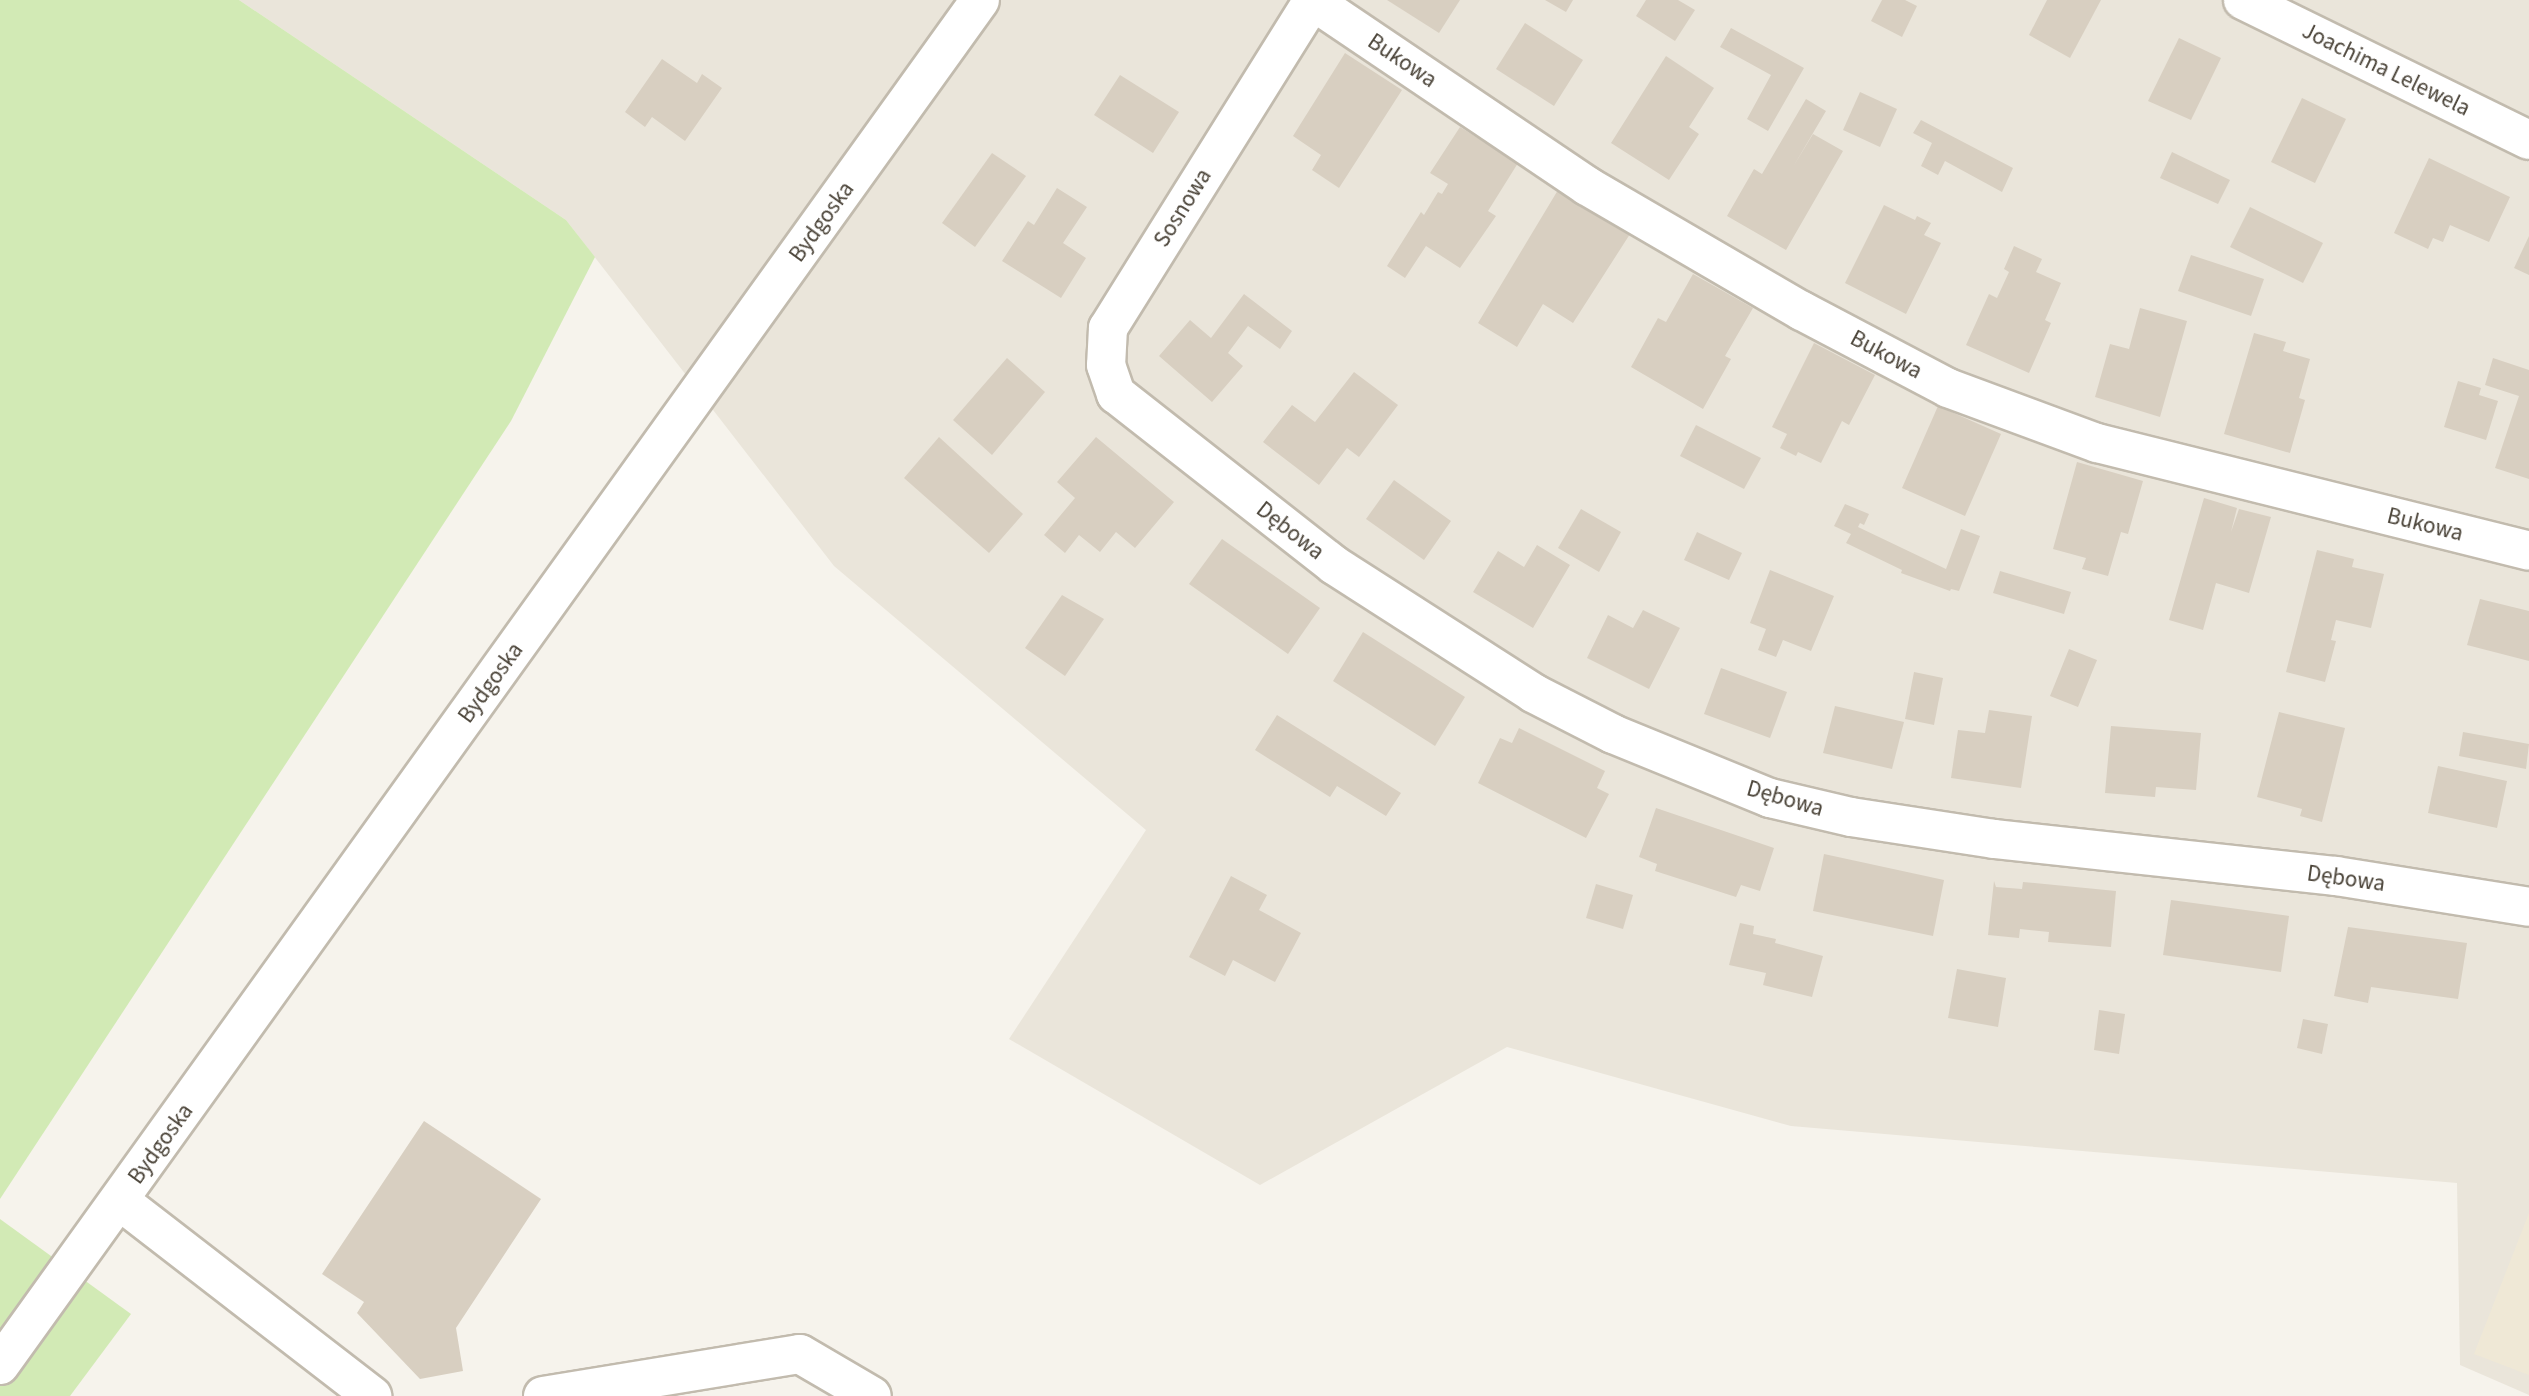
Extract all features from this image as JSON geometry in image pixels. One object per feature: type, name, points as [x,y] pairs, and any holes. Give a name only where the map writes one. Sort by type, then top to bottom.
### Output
[{"type":"street","name":"Bydgoska","points":[[0,1365],[980,0]]},
{"type":"street","name":"Joachima Lelewela","points":[[2243,0],[2529,140]]},
{"type":"street","name":"Sosnowa","points":[[1145,416],[1116,394],[1106,365],[1108,328],[1313,1]]},
{"type":"street","name":"Bukowa","points":[[1313,1],[1587,186],[1802,310],[1948,388],[2098,443],[2529,551]]},
{"type":"street","name":"Dębowa","points":[[1145,416],[1334,565],[1533,693],[1612,734],[1770,798],[1851,817],[1994,839],[2336,876],[2529,907]]},
{"type":"street","points":[[120,1201],[372,1396]]},
{"type":"street","points":[[543,1396],[800,1354],[872,1396]]},
{"type":"shaded area","points":[[239,0],[2529,0],[2529,1395],[2460,1365],[2457,1183],[1791,1126],[1507,1047],[1260,1185],[1009,1039],[1146,830],[834,566],[566,220]]},
{"type":"shaded area","points":[[2529,1213],[2529,1375],[2474,1354]]},
{"type":"green space","points":[[0,0],[239,0],[566,220],[595,257],[511,421],[0,1199]]},
{"type":"green space","points":[[0,1219],[131,1314],[70,1396],[0,1396]]},
{"type":"building","points":[[1387,0],[1460,0],[1439,33]]},
{"type":"building","points":[[1545,0],[1573,0],[1566,12]]},
{"type":"building","points":[[1646,0],[1678,0],[1695,10],[1675,41],[1636,16]]},
{"type":"building","points":[[1882,0],[1905,0],[1917,6],[1902,37],[1871,21]]},
{"type":"building","points":[[2047,0],[2101,0],[2070,58],[2029,35]]},
{"type":"building","points":[[1525,23],[1583,60],[1554,106],[1496,69]]},
{"type":"building","points":[[1731,28],[1804,68],[1768,131],[1747,119],[1771,75],[1720,47]]},
{"type":"building","points":[[2179,38],[2221,58],[2191,120],[2148,101]]},
{"type":"building","points":[[1345,53],[1402,90],[1339,188],[1312,170],[1321,155],[1293,136]]},
{"type":"building","points":[[1666,56],[1714,88],[1689,127],[1699,134],[1669,180],[1611,143]]},
{"type":"building","points":[[662,59],[697,83],[702,74],[722,88],[685,141],[652,117],[645,127],[625,112]]},
{"type":"building","points":[[1120,75],[1179,112],[1153,153],[1094,115]]},
{"type":"building","points":[[1860,92],[1897,109],[1880,147],[1843,130]]},
{"type":"building","points":[[2302,98],[2346,119],[2315,183],[2271,162]]},
{"type":"building","points":[[1806,99],[1826,111],[1793,167],[1813,134],[1843,151],[1786,250],[1727,216],[1754,169],[1762,174]]},
{"type":"building","points":[[1921,120],[2013,168],[2002,192],[1945,161],[1938,175],[1921,166],[1932,143],[1913,133]]},
{"type":"building","points":[[1460,127],[1518,163],[1488,211],[1496,216],[1460,268],[1426,246],[1405,278],[1387,266],[1421,212],[1424,215],[1438,192],[1442,194],[1448,184],[1430,173]]},
{"type":"building","points":[[2172,152],[2230,180],[2218,204],[2160,178]]},
{"type":"building","points":[[992,153],[1026,176],[975,247],[942,223]]},
{"type":"building","points":[[2429,158],[2510,197],[2489,242],[2450,225],[2443,242],[2433,238],[2428,249],[2394,233]]},
{"type":"building","points":[[1057,188],[1087,207],[1063,243],[1086,258],[1061,298],[1002,261],[1028,221],[1034,225]]},
{"type":"building","points":[[1558,190],[1630,234],[1573,323],[1543,304],[1517,347],[1478,323]]},
{"type":"building","points":[[1884,205],[1915,220],[1917,216],[1931,223],[1924,235],[1941,243],[1906,314],[1845,283]]},
{"type":"building","points":[[2250,207],[2323,243],[2303,283],[2230,247]]},
{"type":"building","points":[[2529,236],[2529,275],[2514,268]]},
{"type":"building","points":[[2014,246],[2042,259],[2036,272],[2061,283],[2045,320],[2051,323],[2029,373],[1966,345],[1989,294],[1997,298],[2009,272],[2004,269]]},
{"type":"building","points":[[2191,255],[2264,279],[2251,316],[2178,291]]},
{"type":"building","points":[[1693,274],[1753,308],[1725,356],[1731,359],[1703,409],[1631,367],[1658,318],[1666,322]]},
{"type":"building","points":[[1244,294],[1292,331],[1280,349],[1248,326],[1228,353],[1243,366],[1212,402],[1159,356],[1190,320],[1211,338]]},
{"type":"building","points":[[2140,308],[2187,321],[2160,417],[2095,397],[2110,344],[2129,349]]},
{"type":"building","points":[[2254,333],[2286,342],[2283,351],[2310,359],[2299,398],[2305,400],[2290,453],[2224,434]]},
{"type":"building","points":[[1814,343],[1875,375],[1849,425],[1842,421],[1821,463],[1798,452],[1796,456],[1780,448],[1787,434],[1772,427]]},
{"type":"building","points":[[1007,358],[1045,392],[992,455],[953,420]]},
{"type":"building","points":[[2493,358],[2529,370],[2529,479],[2495,468],[2519,396],[2485,385]]},
{"type":"building","points":[[1354,372],[1398,405],[1359,457],[1347,448],[1319,485],[1263,442],[1292,405],[1315,422]]},
{"type":"building","points":[[2458,381],[2481,388],[2479,395],[2498,401],[2486,440],[2444,427]]},
{"type":"building","points":[[1938,406],[2001,434],[1965,516],[1902,488]]},
{"type":"building","points":[[1696,425],[1761,458],[1744,489],[1680,456]]},
{"type":"building","points":[[939,437],[1023,514],[989,553],[904,478]]},
{"type":"building","points":[[1096,437],[1174,502],[1135,548],[1116,532],[1100,552],[1079,535],[1065,553],[1044,535],[1075,498],[1057,482]]},
{"type":"building","points":[[2077,462],[2143,481],[2128,534],[2121,532],[2108,576],[2082,569],[2086,558],[2053,549]]},
{"type":"building","points":[[1394,480],[1451,521],[1424,560],[1366,519]]},
{"type":"building","points":[[2204,498],[2237,508],[2231,532],[2239,509],[2271,517],[2249,593],[2216,583],[2203,630],[2169,620]]},
{"type":"building","points":[[1845,504],[1869,514],[1864,525],[1860,523],[1858,527],[1946,569],[1961,529],[1980,536],[1959,591],[1950,591],[1901,573],[1902,570],[1846,543],[1851,534],[1834,526]]},
{"type":"building","points":[[1581,509],[1621,532],[1599,572],[1558,548]]},
{"type":"building","points":[[1697,532],[1742,553],[1729,580],[1684,560]]},
{"type":"building","points":[[1222,539],[1320,608],[1288,654],[1189,584]]},
{"type":"building","points":[[1537,545],[1570,565],[1533,628],[1473,592],[1498,551],[1524,567]]},
{"type":"building","points":[[2317,550],[2354,559],[2352,567],[2384,574],[2371,628],[2336,620],[2331,640],[2336,641],[2325,682],[2286,672]]},
{"type":"building","points":[[1770,570],[1834,596],[1811,651],[1783,640],[1776,657],[1758,650],[1766,629],[1750,623]]},
{"type":"building","points":[[2000,571],[2071,592],[2064,614],[1993,593]]},
{"type":"building","points":[[1062,595],[1104,619],[1065,676],[1025,648]]},
{"type":"building","points":[[2480,599],[2529,611],[2529,661],[2467,645]]},
{"type":"building","points":[[1643,610],[1680,628],[1649,689],[1587,658],[1608,615],[1633,628]]},
{"type":"building","points":[[1363,632],[1465,697],[1435,746],[1333,681]]},
{"type":"building","points":[[2069,649],[2097,660],[2078,707],[2050,696]]},
{"type":"building","points":[[1721,668],[1787,692],[1770,738],[1704,714]]},
{"type":"building","points":[[1914,672],[1943,678],[1934,725],[1905,719]]},
{"type":"building","points":[[1835,706],[1904,722],[1892,769],[1823,753]]},
{"type":"building","points":[[1989,710],[2032,716],[2021,788],[1951,778],[1958,730],[1985,733]]},
{"type":"building","points":[[2279,712],[2345,728],[2322,822],[2300,816],[2302,809],[2257,797]]},
{"type":"building","points":[[1277,715],[1401,793],[1386,816],[1337,786],[1330,797],[1255,750]]},
{"type":"building","points":[[2111,726],[2201,733],[2196,790],[2156,787],[2155,797],[2105,793]]},
{"type":"building","points":[[1519,728],[1605,771],[1597,788],[1609,794],[1586,838],[1478,783],[1500,738],[1512,743]]},
{"type":"building","points":[[2463,732],[2529,744],[2526,769],[2459,756]]},
{"type":"building","points":[[2438,766],[2507,781],[2497,828],[2428,813]]},
{"type":"building","points":[[1656,808],[1774,848],[1760,891],[1741,885],[1736,897],[1655,871],[1657,864],[1639,857]]},
{"type":"building","points":[[1824,854],[1944,880],[1933,936],[1813,911]]},
{"type":"building","points":[[1231,876],[1267,895],[1259,910],[1301,933],[1275,982],[1233,960],[1225,976],[1189,957]]},
{"type":"building","points":[[1994,881],[1996,887],[2022,889],[2023,882],[2116,891],[2111,947],[2048,942],[2049,932],[2020,929],[2019,938],[1988,935]]},
{"type":"building","points":[[1596,884],[1633,895],[1623,929],[1586,918]]},
{"type":"building","points":[[2171,900],[2289,916],[2281,972],[2163,955]]},
{"type":"building","points":[[1740,923],[1754,926],[1753,934],[1776,939],[1775,943],[1823,956],[1812,997],[1763,985],[1766,973],[1729,965]]},
{"type":"building","points":[[2348,927],[2467,943],[2458,999],[2371,987],[2368,1003],[2334,996]]},
{"type":"building","points":[[1957,969],[2006,978],[1998,1027],[1948,1018]]},
{"type":"building","points":[[2099,1010],[2125,1014],[2119,1054],[2094,1050]]},
{"type":"building","points":[[2303,1019],[2328,1024],[2322,1054],[2297,1048]]},
{"type":"building","points":[[424,1121],[541,1199],[456,1328],[463,1371],[420,1379],[357,1313],[364,1302],[322,1274]]}]
